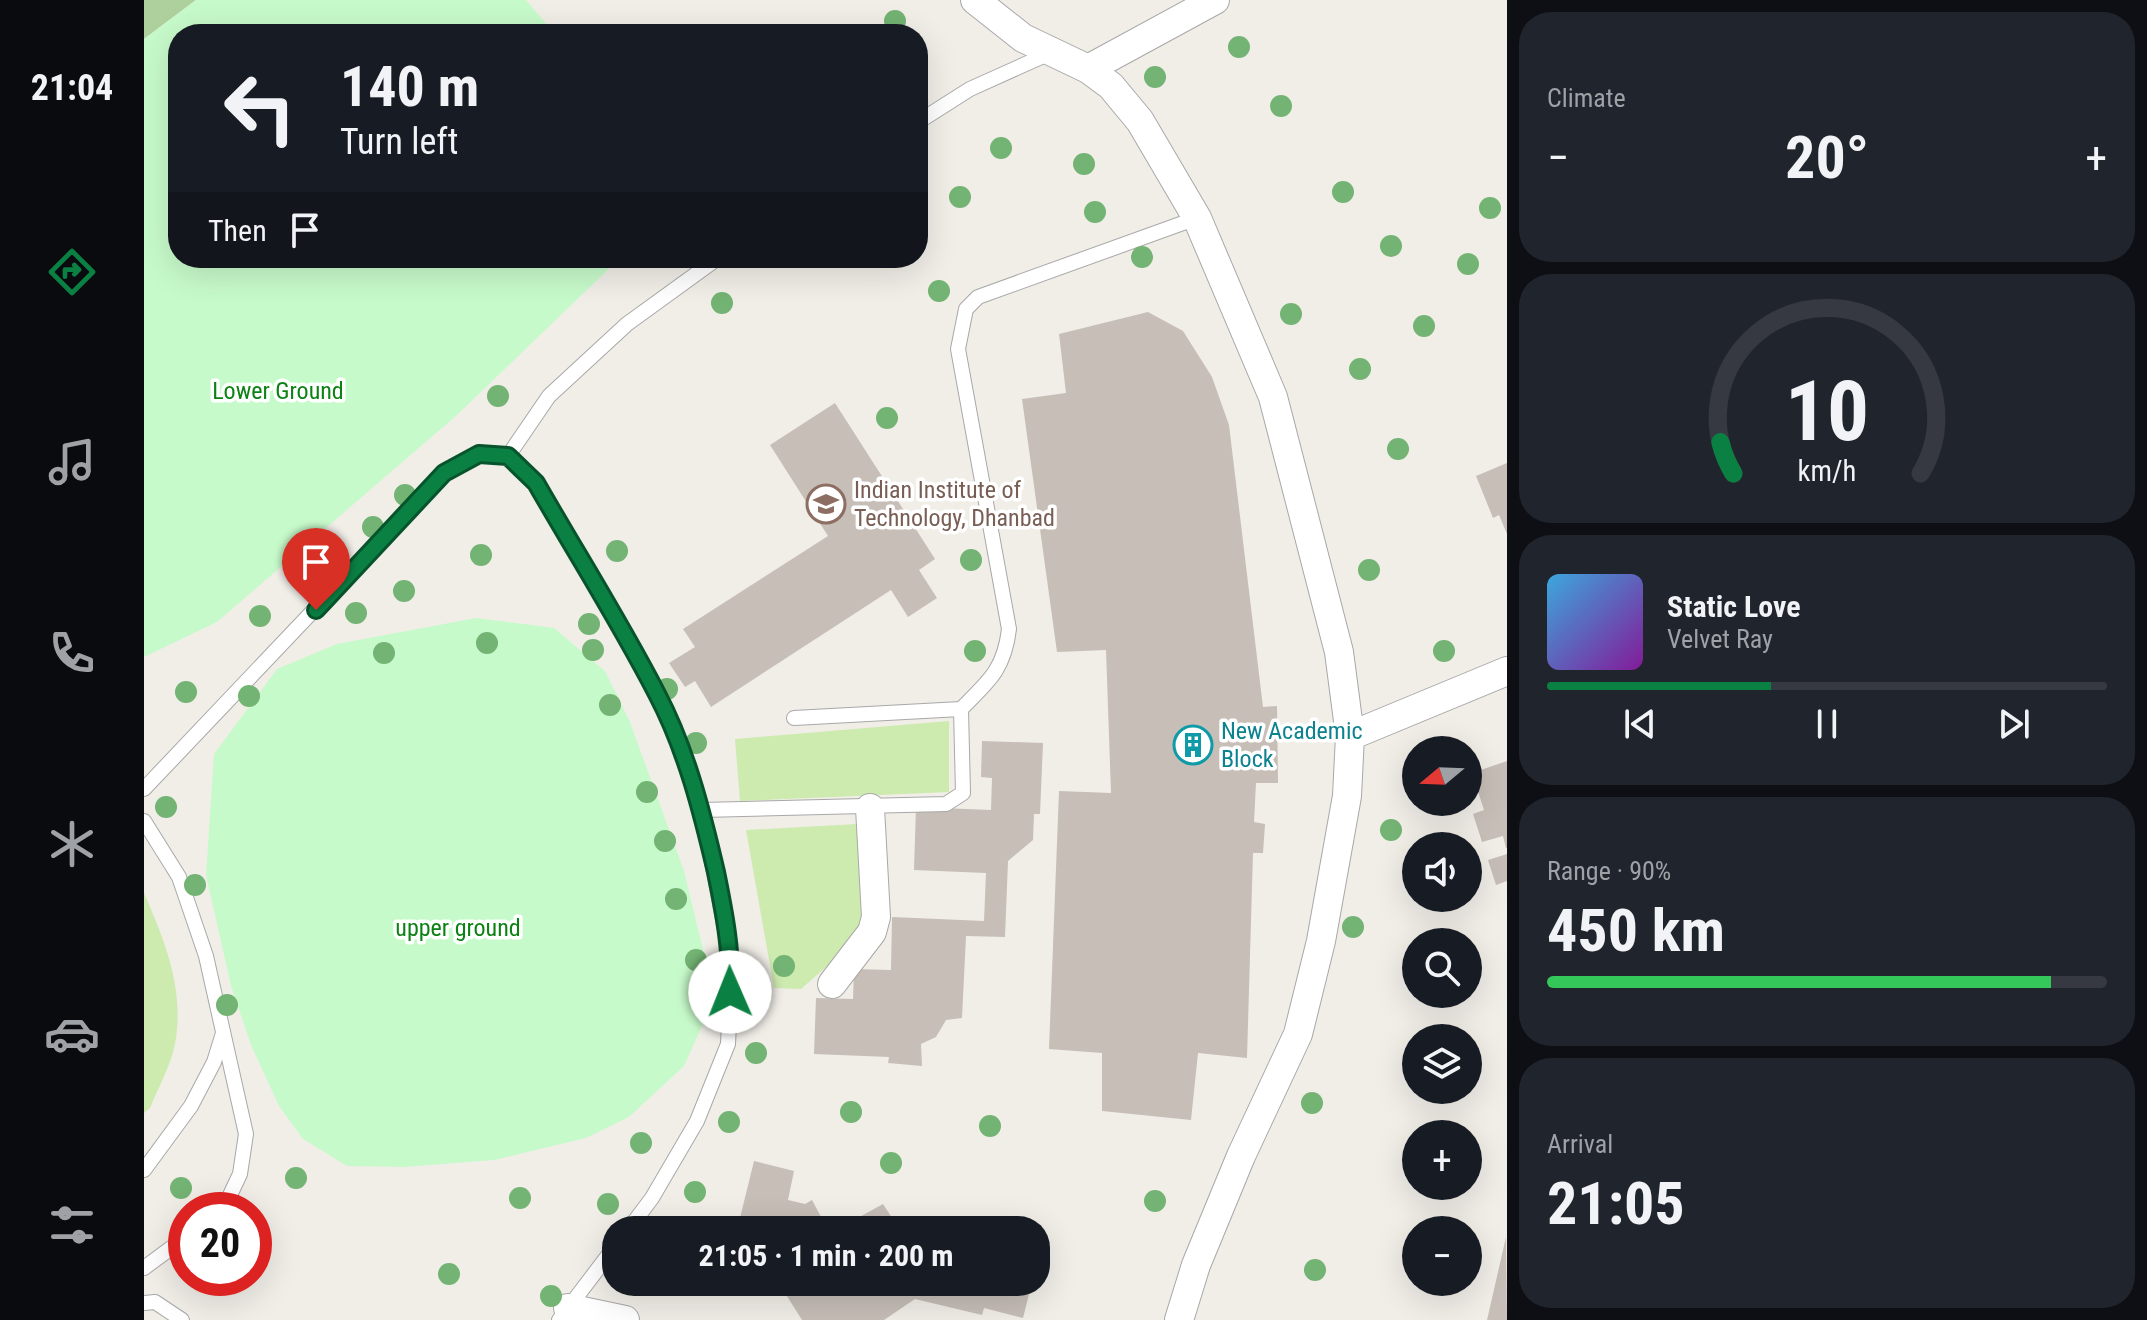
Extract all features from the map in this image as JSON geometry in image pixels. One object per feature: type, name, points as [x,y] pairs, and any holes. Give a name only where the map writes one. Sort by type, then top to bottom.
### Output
[{"type":"street","points":[[975,0],[1023,38],[1088,69],[1111,86],[1140,121],[1197,218],[1273,397],[1339,652],[1350,736],[1347,796],[1336,872],[1298,1034],[1241,1156],[1196,1265],[1179,1320]]},
{"type":"street","points":[[1088,69],[1137,39],[1215,0]]},
{"type":"street","points":[[1350,736],[1507,671]]},
{"type":"street","points":[[832,984],[872,932],[876,917],[870,808]]},
{"type":"street","points":[[563,1314],[625,1320]]},
{"type":"lane","points":[[928,116],[970,89],[1051,53]]},
{"type":"lane","points":[[794,718],[961,709],[996,674],[1006,654],[1009,629],[958,349],[966,309],[978,297],[1197,218]]},
{"type":"lane","points":[[508,456],[549,396],[627,324],[704,268]]},
{"type":"lane","points":[[144,789],[444,473],[479,454],[508,456],[536,483],[658,695],[702,810],[732,966],[728,1044],[697,1121],[638,1216]]},
{"type":"lane","points":[[702,810],[946,804],[963,793],[961,709]]},
{"type":"lane","points":[[144,821],[179,877],[206,956],[224,1027],[246,1134],[240,1174],[232,1192]]},
{"type":"lane","points":[[144,1170],[191,1106],[214,1062],[224,1027]]},
{"type":"lane","points":[[144,1268],[168,1250]]},
{"type":"lane","points":[[563,1314],[602,1263]]},
{"type":"lane","points":[[144,1303],[155,1302],[182,1320]]},
{"type":"green space","points":[[144,0],[196,0],[144,39]]},
{"type":"green space","name":"Lower Ground","points":[[196,0],[526,0],[546,24],[168,24],[168,268],[610,268],[457,415],[217,622],[144,657],[144,39]]},
{"type":"green space","name":"upper ground","points":[[476,618],[554,628],[605,671],[630,722],[684,871],[704,954],[708,1013],[684,1066],[629,1117],[586,1138],[494,1160],[404,1167],[347,1166],[303,1139],[279,1106],[251,1045],[231,986],[206,875],[214,754],[277,669],[337,644]]},
{"type":"green space","points":[[949,721],[949,792],[740,801],[735,739]]},
{"type":"green space","points":[[857,824],[866,932],[801,989],[774,988],[746,830]]},
{"type":"green space","points":[[144,893],[171,966],[177,1024],[171,1060],[150,1108],[144,1113]]},
{"type":"building","name":"New Academic Block","points":[[1148,312],[1183,331],[1212,377],[1229,425],[1263,707],[1277,706],[1278,783],[1256,783],[1254,822],[1265,824],[1263,853],[1253,853],[1247,1058],[1198,1053],[1191,1120],[1102,1111],[1102,1053],[1049,1049],[1059,791],[1111,793],[1106,650],[1057,652],[1022,399],[1066,393],[1059,334]]},
{"type":"building","points":[[835,403],[935,559],[919,570],[937,598],[908,617],[891,590],[711,707],[695,681],[685,687],[669,663],[695,647],[683,629],[828,536],[770,445]]},
{"type":"building","points":[[1507,463],[1507,534],[1499,515],[1493,518],[1476,476]]},
{"type":"building","points":[[982,741],[1043,743],[1040,814],[1034,814],[1033,840],[1008,861],[1005,937],[966,936],[962,1018],[946,1020],[936,1037],[921,1044],[922,1066],[888,1063],[889,1057],[814,1054],[816,998],[853,999],[854,969],[891,970],[892,917],[984,921],[986,873],[914,870],[916,807],[991,810],[992,778],[981,777]]},
{"type":"building","points":[[1507,761],[1507,848],[1503,836],[1482,842],[1482,832],[1479,832],[1474,816],[1482,816],[1484,810],[1482,770]]},
{"type":"building","points":[[1507,854],[1507,881],[1496,885],[1488,860]]},
{"type":"building","points":[[754,1161],[794,1171],[788,1200],[805,1204],[812,1200],[821,1216],[740,1216]]},
{"type":"building","points":[[883,1204],[891,1216],[861,1216]]},
{"type":"building","points":[[1506,1237],[1507,1320],[1487,1320]]},
{"type":"building","points":[[787,1296],[1028,1296],[1023,1318],[984,1308],[982,1315],[915,1299],[884,1320],[802,1320]]},
{"type":"place","name":"Indian Institute of Technology, Dhanbad","points":[[826,504]]},
{"type":"place","name":"New Academic Block","points":[[1193,745]]},
{"type":"route","points":[[316,610],[444,473],[479,454],[508,456],[536,483],[658,695],[677,739],[702,810],[719,889],[732,966],[730,992]]}]
